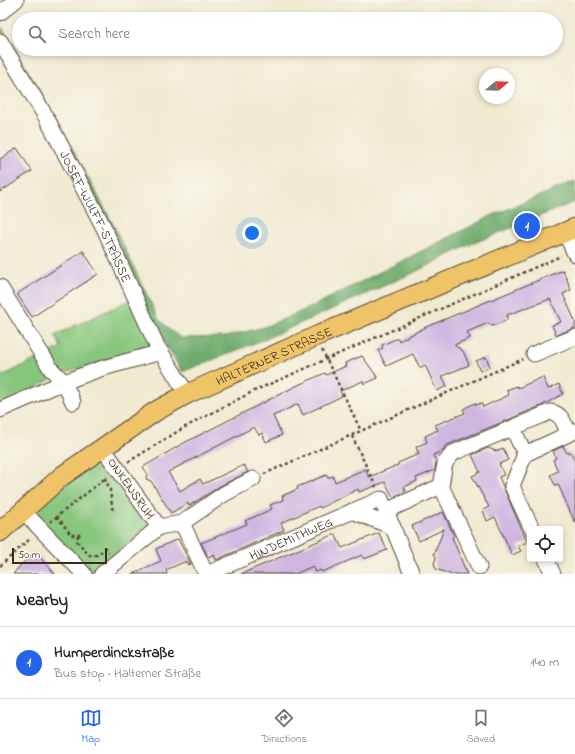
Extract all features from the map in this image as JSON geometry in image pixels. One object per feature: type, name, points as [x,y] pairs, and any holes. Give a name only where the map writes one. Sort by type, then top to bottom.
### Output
[{"type":"main road","name":"HALTERNER STRASSE","points":[[0,532],[22,510],[62,476],[156,411],[187,394],[316,336],[570,230]]},
{"type":"street","points":[[0,13],[16,0]]},
{"type":"street","name":"JOSEF-WULFF-STRASSE","points":[[0,41],[46,117],[104,228],[161,352],[187,394]]},
{"type":"street","points":[[570,230],[574,252]]},
{"type":"street","points":[[0,287],[51,369],[64,382],[73,402]]},
{"type":"street","points":[[534,354],[575,337]]},
{"type":"street","points":[[0,410],[64,382],[128,359],[161,352]]},
{"type":"street","points":[[479,567],[441,486],[445,463],[454,454],[550,412],[556,413],[561,417],[573,433],[525,454],[512,486],[531,526]]},
{"type":"street","points":[[513,428],[525,454]]},
{"type":"street","name":"ONKENSRUH","points":[[102,447],[159,527],[102,574]]},
{"type":"street","points":[[159,527],[182,522],[224,494],[253,479]]},
{"type":"street","name":"HINDEMITHWEG","points":[[182,522],[206,574],[352,511],[383,505],[441,486]]},
{"type":"street","points":[[383,505],[412,574]]},
{"type":"street","points":[[22,510],[84,574]]},
{"type":"street","points":[[352,511],[393,527]]},
{"type":"street","points":[[547,562],[553,574]]},
{"type":"path","points":[[0,566],[40,530],[118,468],[185,427],[254,391],[326,358],[574,252]]},
{"type":"path","points":[[316,336],[361,431]]},
{"type":"path","points":[[253,479],[534,354]]},
{"type":"path","points":[[352,436],[383,505]]},
{"type":"path","points":[[105,478],[110,490],[113,513]]},
{"type":"path","points":[[57,516],[71,534],[80,535],[77,541],[89,555],[97,555],[106,548],[118,561]]},
{"type":"green space","points":[[2,27],[12,44],[12,53],[1,33]]},
{"type":"green space","points":[[14,56],[19,56],[60,125],[114,226],[158,318],[181,338],[225,337],[264,327],[309,308],[491,216],[575,181],[575,202],[469,245],[415,272],[270,337],[182,372],[166,345],[54,128]]},
{"type":"green space","points":[[132,299],[154,347],[61,374],[0,406],[0,377],[61,347],[55,335]]},
{"type":"green space","points":[[96,462],[111,465],[149,525],[148,528],[90,574],[40,523],[38,515],[41,504]]},
{"type":"building","points":[[17,148],[32,171],[0,192],[0,159]]},
{"type":"building","points":[[83,251],[98,274],[32,317],[17,294]]},
{"type":"building","points":[[563,270],[571,290],[563,294],[575,321],[575,328],[556,335],[552,325],[561,322],[550,299],[507,315],[507,320],[492,326],[488,323],[467,332],[470,338],[454,345],[463,351],[469,365],[442,376],[447,386],[437,391],[425,365],[420,368],[413,354],[386,366],[378,350],[383,348],[382,345],[398,338],[399,341],[426,327]]},
{"type":"building","points":[[362,356],[378,378],[364,384],[363,381],[340,391],[342,396],[303,415],[298,404],[273,416],[282,435],[266,442],[262,433],[259,435],[254,427],[168,472],[180,491],[200,479],[203,484],[244,465],[248,472],[220,486],[189,506],[188,503],[171,513],[151,481],[146,479],[147,473],[143,467],[182,444],[296,386],[325,373],[326,375],[346,366],[345,363]]},
{"type":"building","points":[[486,357],[490,367],[480,371],[476,361]]},
{"type":"building","points":[[543,377],[548,389],[559,384],[563,394],[541,406],[445,446],[444,450],[433,455],[436,461],[435,470],[416,478],[417,481],[404,487],[406,491],[393,497],[385,482],[359,492],[358,489],[320,508],[319,506],[281,523],[284,530],[216,560],[214,554],[208,557],[201,543],[247,524],[245,521],[272,509],[270,505],[283,500],[282,496],[298,489],[297,487],[326,475],[328,478],[333,476],[335,482],[365,469],[369,477],[398,465],[398,463],[419,454],[416,447],[427,442],[425,436],[438,430],[435,425],[465,413],[463,409],[475,403],[476,405],[481,403],[483,407],[509,395],[506,390],[517,386],[518,388]]},
{"type":"building","points":[[563,446],[567,453],[571,452],[575,462],[575,523],[558,484],[555,485],[550,475],[558,471],[553,460],[556,458],[553,451]]},
{"type":"building","points":[[488,448],[496,451],[503,448],[508,460],[499,464],[504,475],[499,477],[527,542],[518,546],[521,551],[512,555],[495,517],[487,521],[483,510],[489,507],[472,476],[480,472],[472,455]]},
{"type":"building","points":[[443,512],[454,536],[452,537],[467,574],[450,574],[436,569],[434,564],[436,557],[434,554],[444,529],[419,541],[412,526]]},
{"type":"building","points":[[379,533],[387,550],[364,559],[362,555],[322,572],[321,570],[316,572],[313,566],[295,574],[241,574],[335,534],[342,548]]},
{"type":"building","points":[[178,539],[191,564],[189,565],[187,561],[177,565],[166,570],[167,574],[132,574],[161,561],[156,549]]},
{"type":"building","points":[[35,552],[55,574],[13,574],[20,566]]},
{"type":"place","name":"Humperdinckstraße","points":[[527,226]]}]
